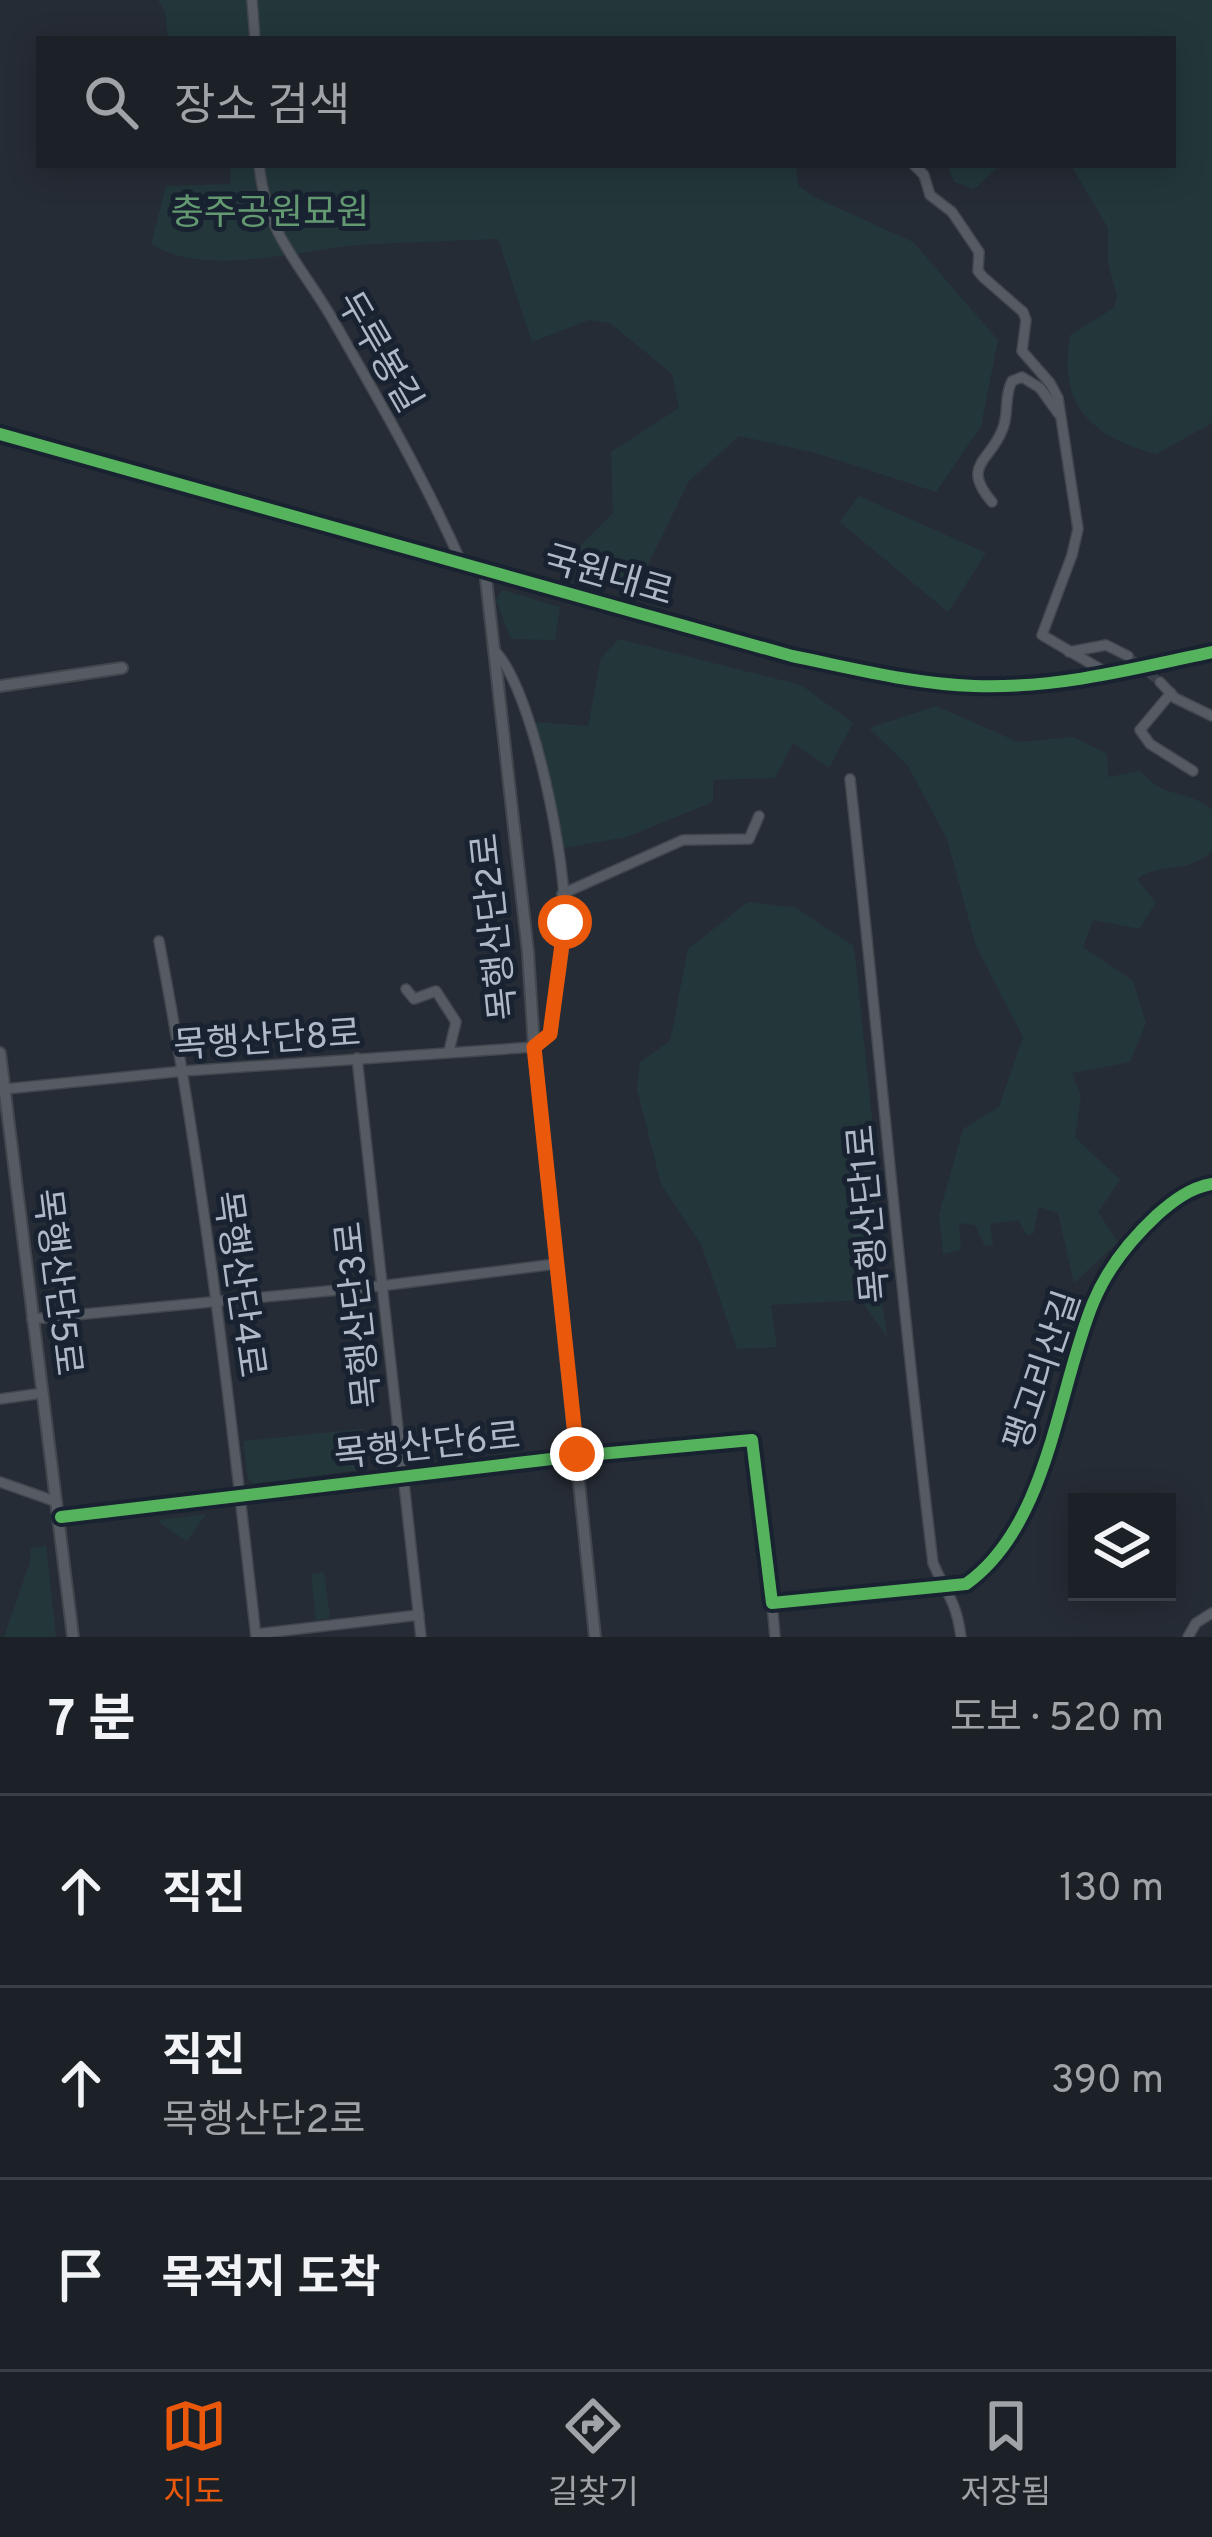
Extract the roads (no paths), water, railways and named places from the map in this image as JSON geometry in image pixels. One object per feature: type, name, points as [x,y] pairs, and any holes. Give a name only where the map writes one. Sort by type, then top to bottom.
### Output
[{"type":"street","points":[[252,0],[255,36]]},
{"type":"street","name":"두루봉길","points":[[259,168],[271,224],[316,291],[406,449],[463,564]]},
{"type":"street","points":[[917,168],[930,195],[952,212],[980,252],[982,278],[1023,312],[1022,351],[1050,382],[1062,417],[1078,529],[1042,635],[1107,674]]},
{"type":"street","points":[[992,502],[979,486],[979,461],[997,443],[1012,381],[1022,377],[1040,388],[1062,417]]},
{"type":"street","name":"국원대로","points":[[0,434],[792,656],[933,683],[1023,686],[1212,652]]},
{"type":"street","name":"목행산단2로","points":[[485,570],[595,1637]]},
{"type":"street","points":[[1069,652],[1106,645],[1128,656]]},
{"type":"street","points":[[494,649],[507,663],[537,754],[565,922],[550,1034],[534,1047]]},
{"type":"street","points":[[0,686],[122,668]]},
{"type":"street","points":[[1160,682],[1212,716]]},
{"type":"street","points":[[1171,693],[1141,730],[1150,744],[1193,771]]},
{"type":"street","name":"목행산단1로","points":[[850,779],[885,1093],[902,1312],[933,1563],[956,1602],[961,1637]]},
{"type":"street","points":[[562,894],[683,840],[749,839],[759,816]]},
{"type":"street","name":"목행산단4로","points":[[159,941],[219,1301],[256,1636]]},
{"type":"street","points":[[406,989],[414,999],[436,991],[441,994],[456,1022],[449,1051]]},
{"type":"street","name":"목행산단8로","points":[[4,1089],[184,1071],[534,1047]]},
{"type":"street","name":"목행산단5로","points":[[0,1053],[73,1637]]},
{"type":"street","name":"목행산단3로","points":[[357,1058],[421,1637]]},
{"type":"street","name":"팽고리산길","points":[[944,1588],[966,1584],[979,1575],[1021,1514],[1055,1433],[1092,1305],[1112,1266],[1167,1206],[1193,1187],[1212,1184]]},
{"type":"street","points":[[32,1319],[556,1264]]},
{"type":"street","points":[[0,1399],[43,1393]]},
{"type":"street","name":"목행산단6로","points":[[61,1517],[577,1456],[752,1441],[772,1604]]},
{"type":"street","points":[[0,1482],[58,1503]]},
{"type":"street","points":[[775,1637],[772,1604],[944,1588]]},
{"type":"street","points":[[1188,1637],[1196,1623],[1212,1613]]},
{"type":"street","points":[[256,1636],[419,1615]]},
{"type":"tunnel","points":[[1128,656],[1160,682]]},
{"type":"park label","name":"충주공원묘원","points":[[270,211]]}]
